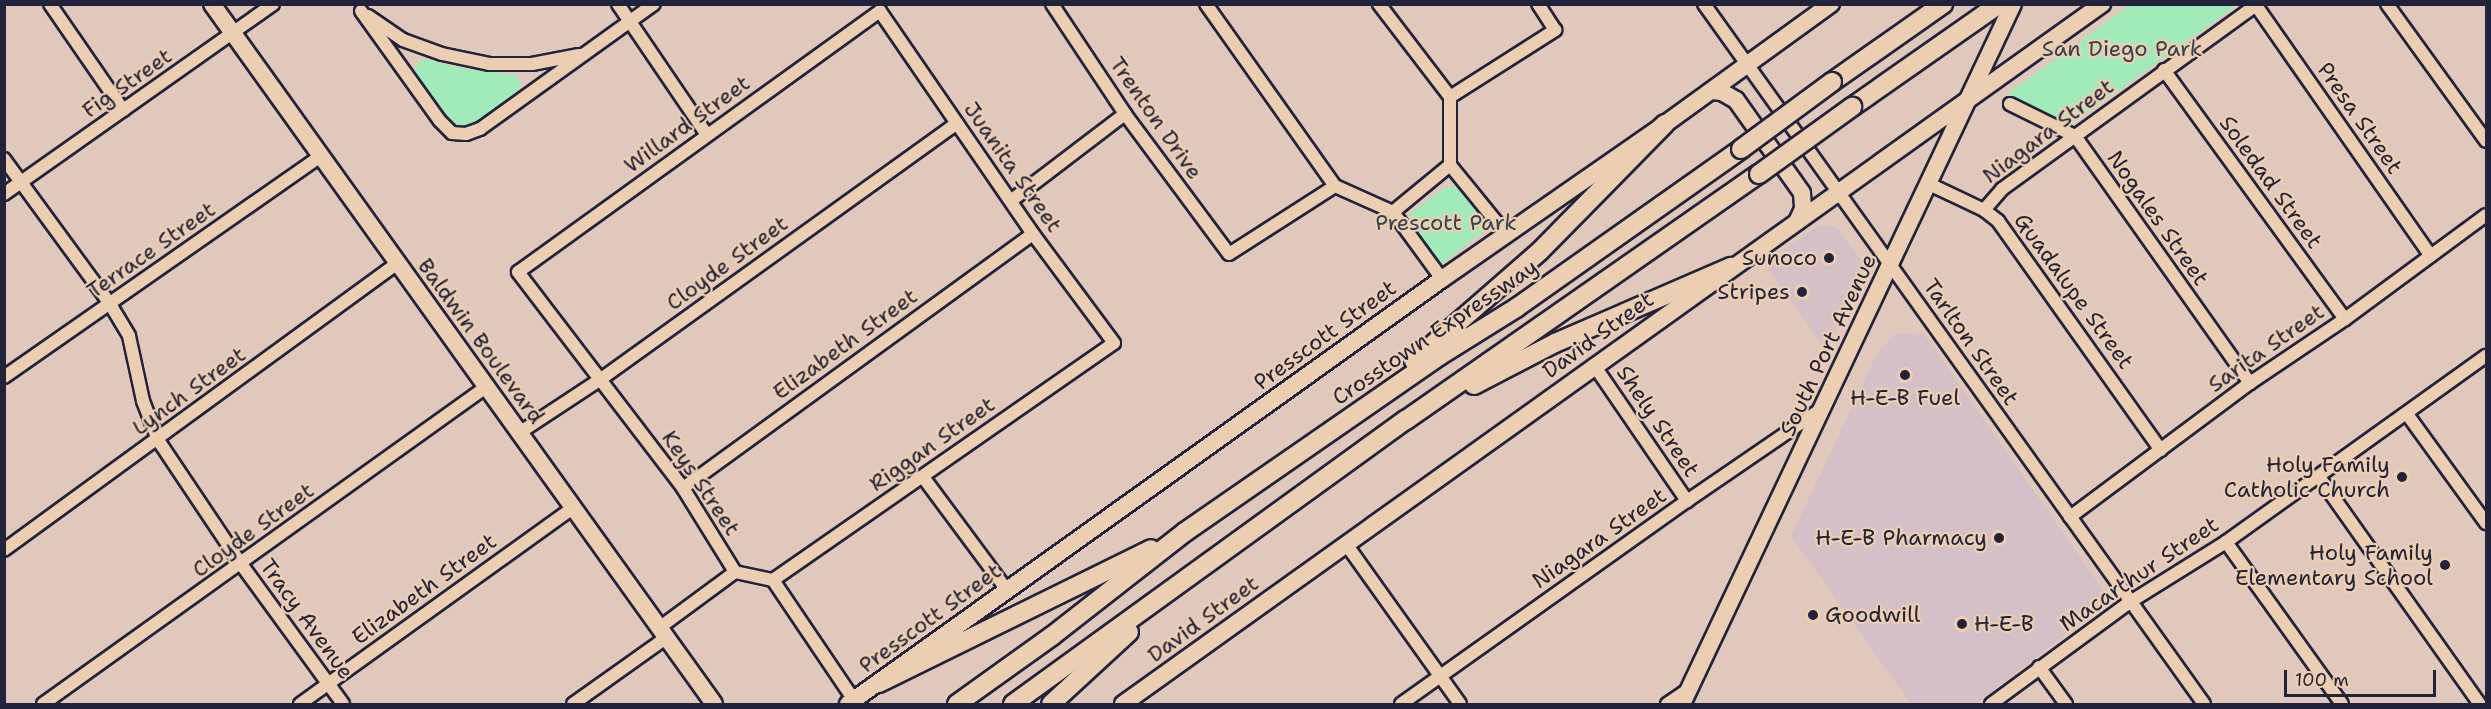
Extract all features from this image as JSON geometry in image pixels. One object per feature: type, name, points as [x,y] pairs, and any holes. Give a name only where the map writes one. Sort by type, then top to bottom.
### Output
[{"type":"highway","name":"Crosstown Expressway","points":[[957,705],[1052,636],[1185,532],[1439,356],[1516,308],[1943,4]]},
{"type":"highway","points":[[1013,705],[1187,577],[1999,4]]},
{"type":"highway","points":[[1350,418],[1540,250],[1665,124]]},
{"type":"highway","points":[[1414,416],[1555,344],[1731,267]]},
{"type":"highway","points":[[879,683],[1185,532]]},
{"type":"highway","points":[[1051,705],[1187,577]]},
{"type":"main road","name":"Baldwin Boulevard","points":[[212,4],[714,705]]},
{"type":"main road","name":"Presscott Street","points":[[851,702],[1442,279],[1665,124],[1832,4]]},
{"type":"main road","name":"South Port Avenue","points":[[1686,697],[2013,4]]},
{"type":"main road","points":[[2078,4],[2099,7]]},
{"type":"main road","name":"David Street","points":[[1123,705],[1731,267],[1839,193],[2099,7]]},
{"type":"main road","points":[[1711,91],[1722,92],[1736,100],[1802,193],[1803,209],[1797,222]]},
{"type":"street","points":[[50,4],[123,110]]},
{"type":"street","name":"Fig Street","points":[[4,194],[273,4]]},
{"type":"street","points":[[618,4],[707,135]]},
{"type":"street","points":[[359,8],[440,122],[452,133],[466,134],[480,129],[654,4]]},
{"type":"street","name":"Trenton Drive","points":[[1052,4],[1125,114],[1229,254],[1335,186]]},
{"type":"street","points":[[1206,4],[1335,186],[1393,212],[1442,279]]},
{"type":"street","points":[[1379,4],[1450,97],[1450,165],[1506,234]]},
{"type":"street","points":[[1450,97],[1555,30],[1538,4]]},
{"type":"street","name":"Tarlton Street","points":[[1704,4],[2204,705]]},
{"type":"street","points":[[2387,4],[2487,141]]},
{"type":"street","name":"Niagara Street","points":[[1984,210],[2002,189],[2257,5]]},
{"type":"street","name":"Presa Street","points":[[2257,5],[2431,256]]},
{"type":"street","points":[[359,8],[403,40],[442,54],[489,64],[532,64],[583,55]]},
{"type":"street","name":"Juanita Street","points":[[880,11],[1012,200],[1033,234],[1114,343]]},
{"type":"street","name":"Willard Street","points":[[518,272],[880,11]]},
{"type":"street","name":"Soledad Street","points":[[2164,70],[2345,319]]},
{"type":"street","name":"Nogales Street","points":[[2010,104],[2075,136],[2250,383]]},
{"type":"street","points":[[1012,200],[1125,114]]},
{"type":"street","name":"Cloyde Street","points":[[519,433],[601,379],[957,123]]},
{"type":"street","name":"Terrace Street","points":[[4,377],[321,156]]},
{"type":"street","name":"Tracy Avenue","points":[[4,159],[110,304],[129,336],[142,401],[158,440],[241,564],[342,705]]},
{"type":"street","points":[[1393,212],[1450,165]]},
{"type":"street","name":"Guadalupe Street","points":[[1929,184],[1984,210],[2011,238],[2161,450]]},
{"type":"street","name":"Sarita Street","points":[[2070,517],[2250,383],[2345,319],[2487,215]]},
{"type":"street","name":"Elizabeth Street","points":[[682,488],[1033,234]]},
{"type":"street","name":"Lynch Street","points":[[4,550],[398,263]]},
{"type":"street","name":"Keys Street","points":[[518,272],[682,488],[735,572],[773,580]]},
{"type":"street","name":"Riggan Street","points":[[773,580],[1114,343]]},
{"type":"street","name":"Macarthur Street","points":[[1991,705],[2039,667],[2130,602],[2226,542],[2487,356]]},
{"type":"street","name":"Shely Street","points":[[1594,365],[1687,501]]},
{"type":"street","name":"Cloyde Street","points":[[43,705],[486,387]]},
{"type":"street","name":"Niagara Street","points":[[1401,705],[1687,501],[1822,409]]},
{"type":"street","points":[[2407,414],[2487,524]]},
{"type":"street","points":[[923,477],[1007,590]]},
{"type":"street","points":[[2319,477],[2480,705]]},
{"type":"street","name":"Elizabeth Street","points":[[300,705],[573,508]]},
{"type":"street","points":[[2226,542],[2342,705]]},
{"type":"street","points":[[1346,544],[1460,705]]},
{"type":"street","points":[[573,705],[735,572]]},
{"type":"street","points":[[773,580],[851,702]]},
{"type":"street","points":[[2039,667],[2066,705]]},
{"type":"street","points":[[1667,705],[1686,697]]},
{"type":"shaded area","points":[[1819,225],[1836,227],[1865,265],[1827,352],[1765,264]]},
{"type":"shaded area","points":[[1897,333],[1924,334],[2110,600],[1976,704],[1911,704],[1791,536],[1877,354]]},
{"type":"green space","name":"San Diego Park","points":[[2130,5],[2237,5],[2071,125],[2007,94]]},
{"type":"green space","points":[[426,59],[455,67],[515,75],[520,80],[520,92],[474,126],[453,125],[445,119],[414,77],[414,68]]},
{"type":"green space","name":"Prescott Park","points":[[1453,186],[1461,190],[1488,228],[1442,264],[1435,264],[1408,226],[1408,219],[1412,212],[1444,188]]},
{"type":"place","name":"Sunoco","points":[[1829,258]]},
{"type":"place","name":"Stripes","points":[[1802,292]]},
{"type":"place","name":"H-E-B Fuel","points":[[1905,375]]},
{"type":"place","name":"Holy Family Catholic Church","points":[[2402,477]]},
{"type":"place","name":"H-E-B Pharmacy","points":[[1999,538]]},
{"type":"place","name":"Holy Family Elementary School","points":[[2445,565]]},
{"type":"place","name":"Goodwill","points":[[1813,615]]},
{"type":"place","name":"H-E-B","points":[[1962,624]]}]
